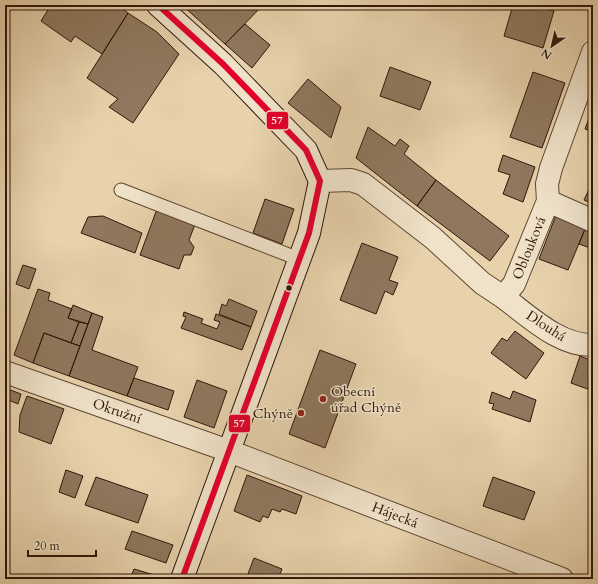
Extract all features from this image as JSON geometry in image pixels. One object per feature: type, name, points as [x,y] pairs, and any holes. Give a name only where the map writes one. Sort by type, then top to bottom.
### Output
[{"type":"street","points":[[158,5],[223,64],[306,150],[320,181],[309,232],[182,579]]},
{"type":"street","name":"Oblouková","points":[[320,181],[351,180],[363,184],[433,238],[482,283],[503,297],[514,284],[548,201],[547,184],[551,168],[593,52]]},
{"type":"street","points":[[548,201],[593,222]]},
{"type":"street","name":"Dlouhá","points":[[503,297],[550,332],[565,340],[584,346],[593,345]]},
{"type":"street","name":"Okružní","points":[[5,372],[229,451]]},
{"type":"street","name":"Hájecká","points":[[229,451],[514,571],[562,579]]},
{"type":"lane","points":[[121,190],[299,259]]},
{"type":"building","points":[[51,5],[117,5],[128,13],[102,54],[75,36],[71,42],[41,21]]},
{"type":"building","points":[[182,5],[230,5],[235,9],[239,5],[263,5],[225,44]]},
{"type":"building","points":[[513,5],[533,5],[554,11],[543,48],[504,36]]},
{"type":"building","points":[[128,13],[157,32],[179,54],[133,123],[109,107],[118,99],[87,78]]},
{"type":"building","points":[[245,24],[270,45],[252,68],[225,44]]},
{"type":"building","points":[[390,67],[431,82],[420,110],[380,96]]},
{"type":"building","points":[[533,72],[565,83],[542,148],[510,137]]},
{"type":"building","points":[[308,79],[341,107],[331,138],[288,103]]},
{"type":"building","points":[[593,108],[593,131],[585,129]]},
{"type":"building","points":[[368,127],[395,146],[400,139],[409,146],[404,154],[436,180],[417,206],[356,158]]},
{"type":"building","points":[[503,155],[535,167],[523,202],[503,194],[510,175],[498,171]]},
{"type":"building","points":[[436,180],[509,236],[490,261],[417,206]]},
{"type":"building","points":[[591,185],[593,186],[593,204],[584,200]]},
{"type":"building","points":[[265,199],[294,209],[282,244],[253,233]]},
{"type":"building","points":[[157,209],[196,222],[189,240],[194,247],[191,255],[184,255],[179,269],[140,255]]},
{"type":"building","points":[[556,215],[585,229],[568,270],[539,259]]},
{"type":"building","points":[[103,216],[142,233],[135,253],[81,233],[88,217]]},
{"type":"building","points":[[585,229],[593,232],[593,249],[579,244]]},
{"type":"building","points":[[362,243],[398,257],[389,280],[398,283],[393,295],[385,291],[376,314],[340,300]]},
{"type":"building","points":[[23,265],[36,269],[29,289],[16,284]]},
{"type":"building","points":[[38,289],[50,293],[48,300],[72,309],[68,318],[79,322],[71,343],[44,333],[33,363],[14,355]]},
{"type":"building","points":[[5,293],[10,295],[5,308]]},
{"type":"building","points":[[229,299],[257,311],[251,327],[219,314],[222,304],[226,306]]},
{"type":"building","points":[[73,305],[92,313],[88,324],[68,318]]},
{"type":"building","points":[[184,312],[203,319],[201,323],[217,329],[220,322],[214,320],[216,314],[251,327],[242,350],[181,328],[186,317],[183,316]]},
{"type":"building","points":[[92,313],[103,317],[92,350],[138,367],[127,396],[69,376]]},
{"type":"building","points":[[79,322],[88,324],[80,346],[71,343]]},
{"type":"building","points":[[515,331],[544,353],[526,379],[491,353],[502,338],[507,341]]},
{"type":"building","points":[[44,333],[80,346],[69,376],[33,363]]},
{"type":"building","name":"Obecní úřad Chýně","points":[[320,350],[356,364],[325,448],[289,434]]},
{"type":"building","points":[[580,356],[593,361],[593,391],[571,383]]},
{"type":"building","points":[[134,378],[174,391],[168,410],[127,396]]},
{"type":"building","points":[[197,380],[227,391],[214,428],[184,417]]},
{"type":"building","points":[[5,388],[21,394],[18,404],[6,399],[5,401]]},
{"type":"building","points":[[513,391],[536,400],[530,422],[492,409],[494,404],[489,403],[492,392],[510,399]]},
{"type":"building","points":[[27,396],[64,409],[51,444],[19,432],[20,415]]},
{"type":"building","points":[[66,470],[83,476],[75,498],[59,492]]},
{"type":"building","points":[[247,475],[302,496],[296,514],[282,509],[280,512],[272,509],[268,518],[263,516],[260,522],[234,511]]},
{"type":"building","points":[[96,477],[148,495],[138,523],[85,505]]},
{"type":"building","points":[[493,477],[535,492],[524,520],[483,506]]},
{"type":"building","points":[[132,531],[173,545],[166,563],[125,549]]},
{"type":"building","points":[[254,558],[282,569],[278,579],[246,579]]},
{"type":"building","points":[[134,569],[161,577],[160,579],[130,579]]},
{"type":"transit line","name":"57","points":[[158,5],[223,64],[306,150],[320,181],[309,233],[182,579]]},
{"type":"place","name":"Obecní úřad Chýně","points":[[323,399]]},
{"type":"place","name":"Chýně","points":[[301,413]]}]
